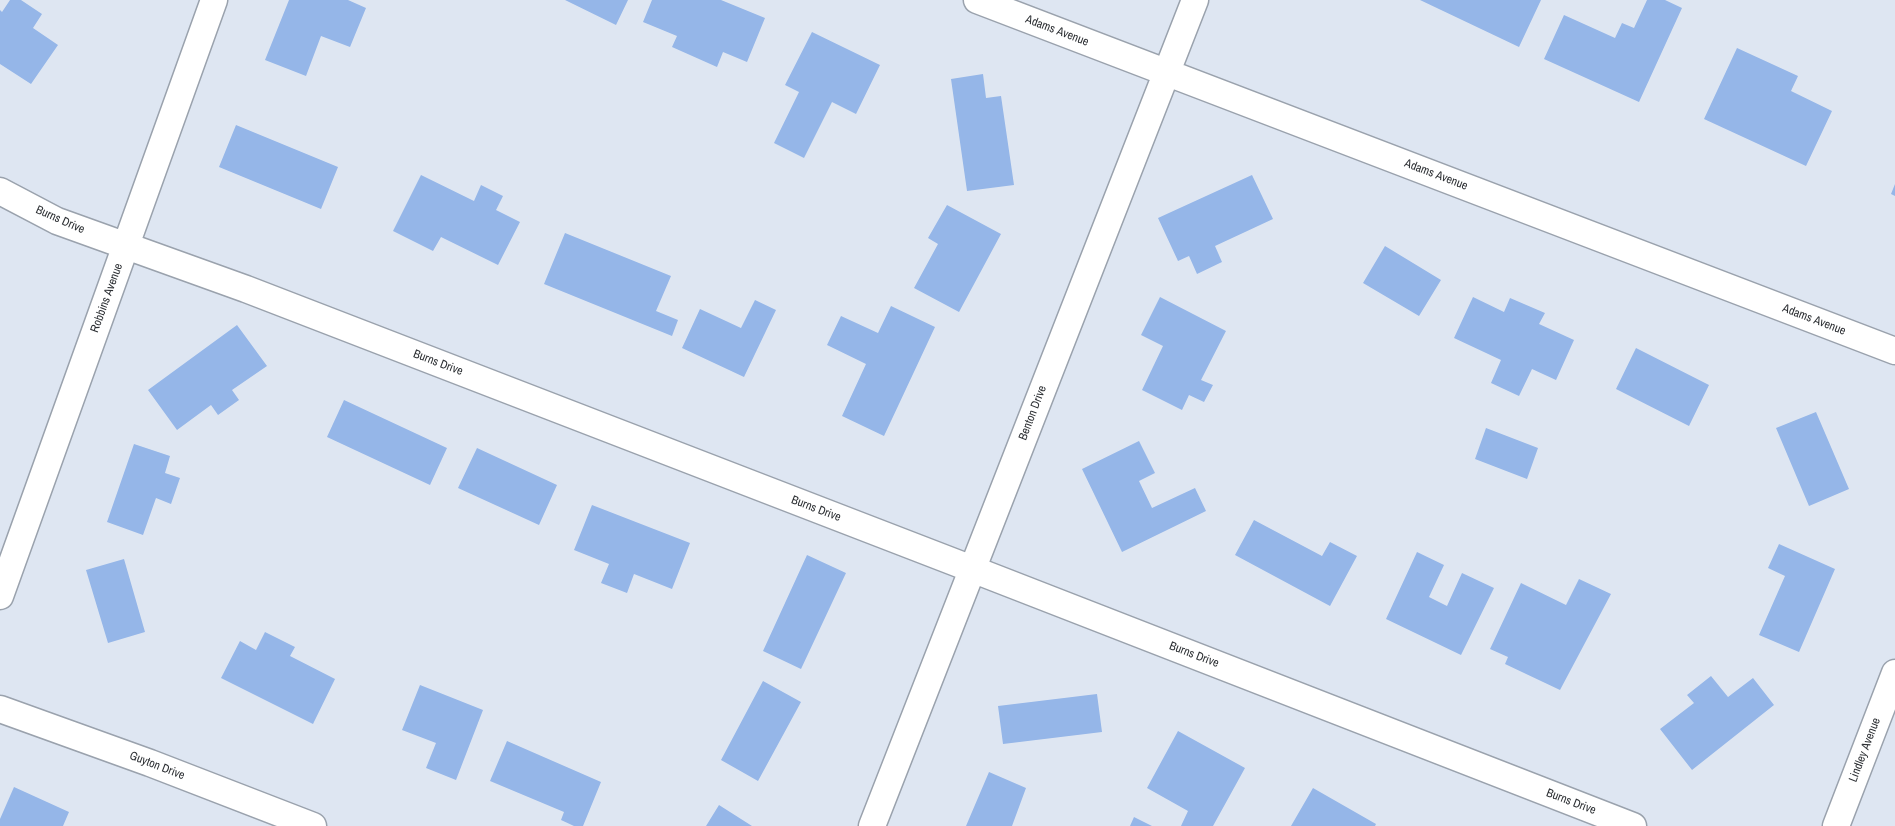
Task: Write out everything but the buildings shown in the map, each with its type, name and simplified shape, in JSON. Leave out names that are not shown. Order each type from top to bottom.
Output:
[{"type":"street","name":"Robbins Avenue","points":[[0,596],[214,0]]},
{"type":"street","name":"Adams Avenue","points":[[976,0],[1895,351]]},
{"type":"street","name":"Benton Drive","points":[[872,826],[1195,0]]},
{"type":"street","name":"Burns Drive","points":[[0,190],[57,221],[246,289],[1633,826]]},
{"type":"street","name":"Lindley Avenue","points":[[1836,826],[1895,674]]},
{"type":"street","name":"Guyton Drive","points":[[0,709],[150,763],[313,826]]}]
